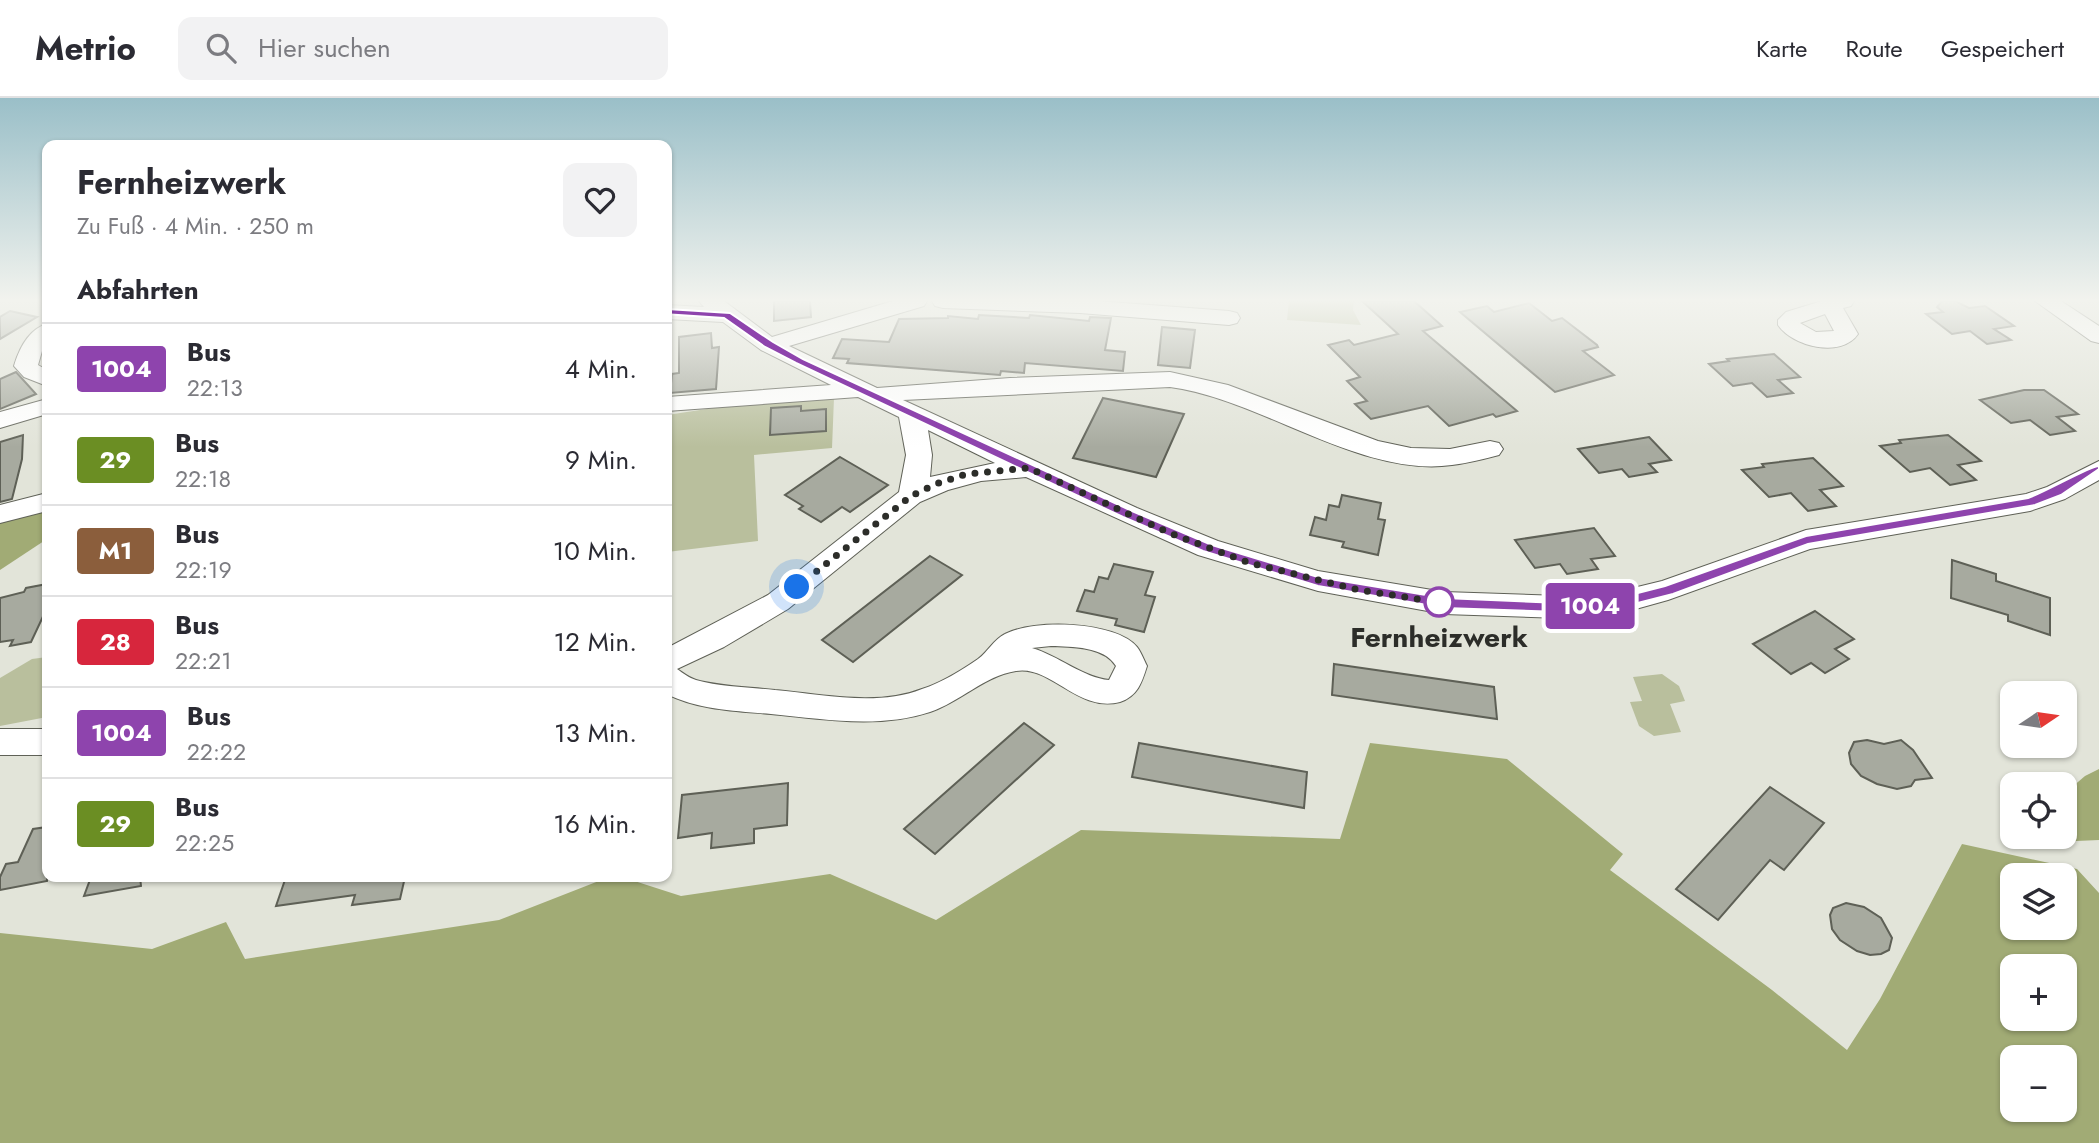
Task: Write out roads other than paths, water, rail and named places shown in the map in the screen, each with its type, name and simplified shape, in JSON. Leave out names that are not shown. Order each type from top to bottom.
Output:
[{"type":"street","points":[[31,350],[26,366],[42,376]]},
{"type":"street","points":[[779,350],[1201,546],[1291,575],[1359,590],[1444,603],[1542,607],[1626,601],[1668,590],[1806,540],[2013,506],[2056,492],[2099,469]]},
{"type":"street","points":[[780,370],[809,365]]},
{"type":"street","points":[[672,404],[1018,384],[1179,380],[1238,396],[1390,453],[1441,458],[1490,449]]},
{"type":"street","points":[[0,420],[42,407]]},
{"type":"street","points":[[910,413],[919,444],[920,460],[911,496]]},
{"type":"street","points":[[672,660],[778,602],[911,496],[966,474],[1029,468]]},
{"type":"street","points":[[0,514],[42,503]]},
{"type":"street","points":[[672,681],[693,692],[731,698],[885,709],[943,695],[990,667]]},
{"type":"street","points":[[0,742],[42,743]]},
{"type":"place","name":"Fernheizwerk","points":[[1439,602]]}]
